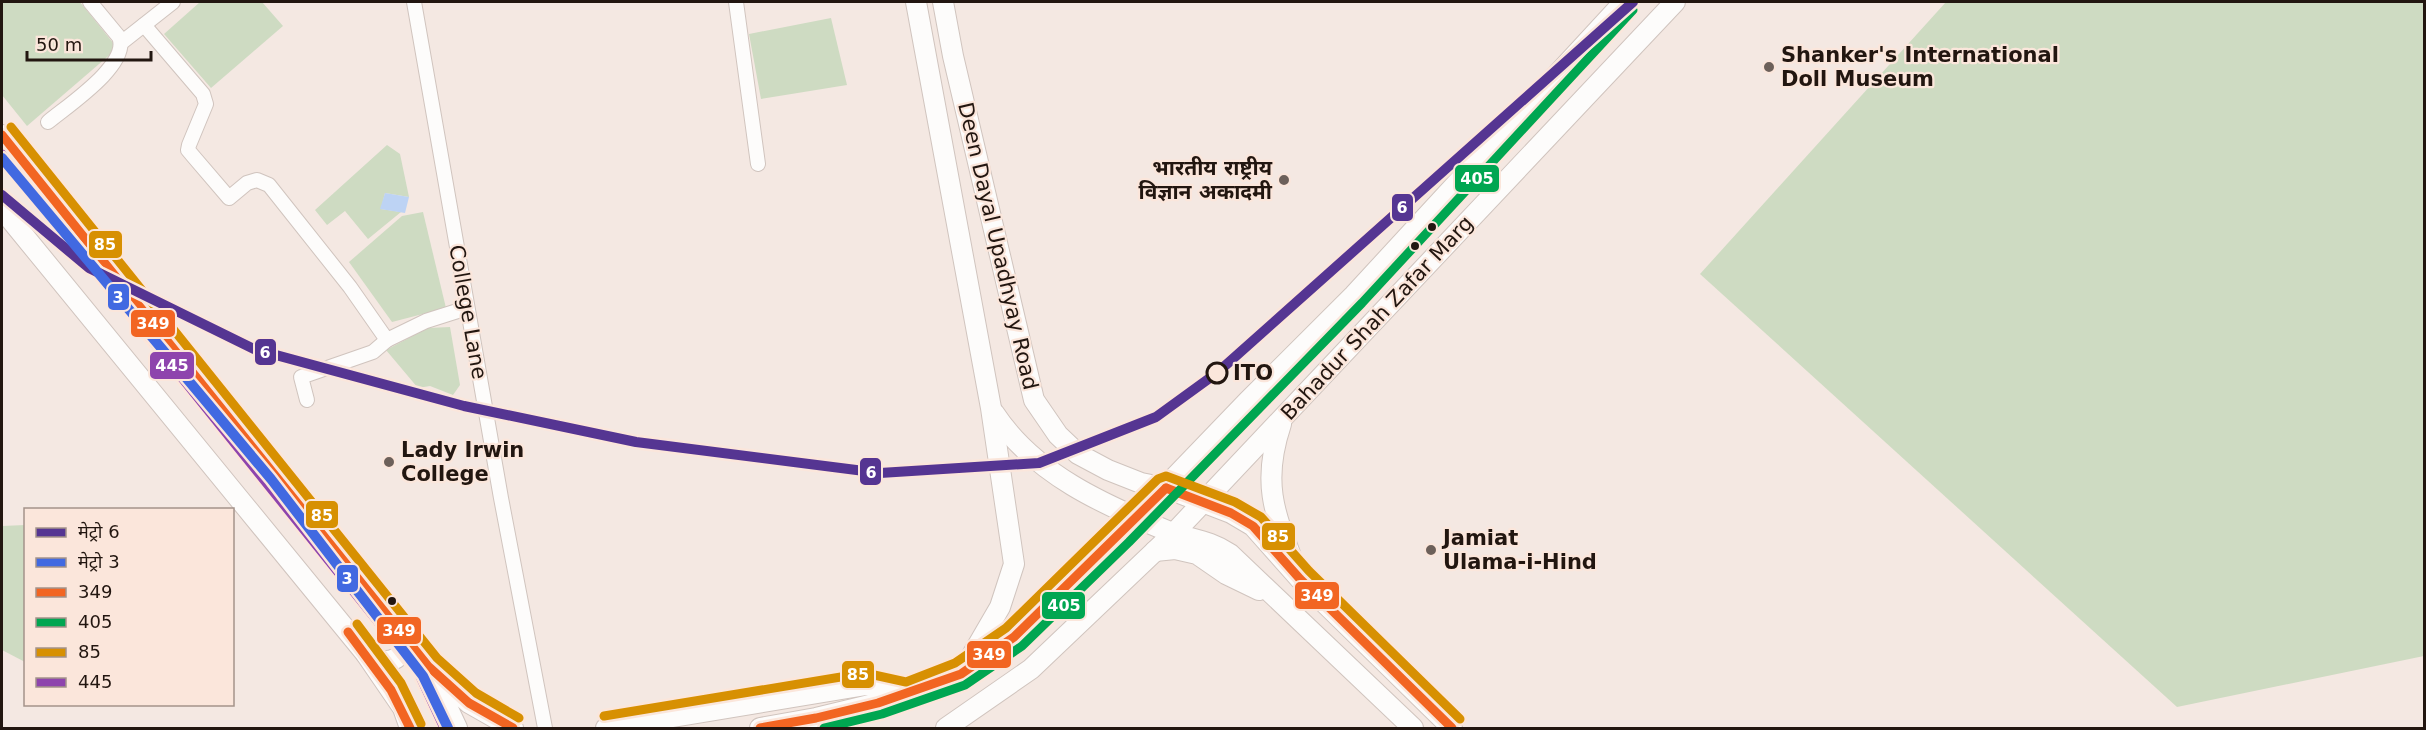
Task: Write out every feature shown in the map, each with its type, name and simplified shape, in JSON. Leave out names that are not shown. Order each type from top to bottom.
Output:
[{"type":"main road","name":"Deen Dayal Upadhyay Road","points":[[916,2],[991,408],[1014,564],[1000,607],[961,674]]},
{"type":"main road","name":"Deen Dayal Upadhyay Road","points":[[943,2],[953,56],[1034,399],[1058,435],[1078,454],[1108,470],[1141,483],[1166,488],[1231,513],[1253,526],[1300,579],[1452,729]]},
{"type":"main road","name":"Bahadur Shah Zafar Marg","points":[[1137,518],[1248,401],[1354,295],[1624,2]]},
{"type":"main road","name":"Bahadur Shah Zafar Marg","points":[[1174,533],[1675,2]]},
{"type":"main road","points":[[2,135],[428,666],[469,703],[513,729]]},
{"type":"main road","points":[[2,209],[366,654],[384,677],[408,725]]},
{"type":"main road","points":[[991,408],[1005,430],[1024,452],[1046,469],[1098,500],[1137,518],[1174,533],[1204,540],[1219,547],[1413,729]]},
{"type":"main road","points":[[1283,418],[1270,465],[1270,485],[1281,530],[1300,579]]},
{"type":"main road","points":[[759,729],[826,716],[907,694],[961,674],[1014,637],[1137,518]]},
{"type":"main road","points":[[946,729],[1031,669],[1174,533]]},
{"type":"main road","points":[[1155,550],[1175,549],[1197,554],[1226,574],[1276,599]]},
{"type":"main road","points":[[366,654],[375,661],[394,660],[403,648],[404,639],[400,630]]},
{"type":"main road","points":[[428,666],[457,729]]},
{"type":"main road","points":[[606,729],[866,685],[907,694]]},
{"type":"street","points":[[91,2],[122,43]]},
{"type":"street","points":[[48,122],[108,71],[117,59],[122,43],[173,2]]},
{"type":"street","name":"College Lane","points":[[414,2],[467,308],[545,729]]},
{"type":"street","points":[[736,2],[758,164]]},
{"type":"street","points":[[144,25],[203,94],[206,104],[188,150],[229,198],[247,183],[256,180],[269,185],[350,287],[387,340]]},
{"type":"street","points":[[307,400],[301,377],[373,352],[387,340],[426,321],[467,308]]},
{"type":"green space","points":[[2,2],[80,2],[114,44],[113,52],[27,126],[2,95]]},
{"type":"green space","points":[[200,2],[262,2],[283,26],[211,88],[164,34]]},
{"type":"green space","points":[[1946,2],[2424,2],[2424,656],[2177,707],[1700,274]]},
{"type":"green space","points":[[831,18],[847,85],[761,99],[749,34]]},
{"type":"green space","points":[[387,145],[400,154],[409,197],[385,193],[381,209],[401,212],[368,239],[345,211],[327,225],[315,210]]},
{"type":"green space","points":[[423,212],[446,308],[392,322],[349,262],[402,216]]},
{"type":"green space","points":[[450,327],[460,385],[453,395],[430,386],[418,388],[386,350],[428,328]]},
{"type":"green space","points":[[24,525],[24,661],[2,650],[2,526]]},
{"type":"water","points":[[385,193],[409,197],[405,213],[380,209]]},
{"type":"metro line","name":"6","points":[[2,195],[89,268],[254,349],[464,406],[636,442],[880,473],[1039,463],[1156,417],[1218,372],[1633,2]]},
{"type":"metro line","name":"3","points":[[2,158],[271,479],[423,676],[448,728]]},
{"type":"transit line","name":"405","points":[[824,728],[882,714],[965,685],[1022,646],[1129,542],[1362,303],[1633,10]]},
{"type":"transit line","name":"85","points":[[11,127],[437,658],[476,693],[519,718]]},
{"type":"transit line","name":"349","points":[[2,135],[428,666],[469,703],[513,728]]},
{"type":"transit line","name":"445","points":[[2,154],[418,672],[444,728]]},
{"type":"transit line","name":"85","points":[[604,716],[865,673],[906,682],[955,663],[1006,628],[1158,479],[1166,476],[1235,502],[1261,517],[1309,571],[1460,719]]},
{"type":"transit line","name":"349","points":[[1166,488],[1231,513],[1253,526],[1300,579],[1452,728]]},
{"type":"transit line","name":"349","points":[[760,728],[816,718],[878,703],[961,674],[1014,637],[1166,488]]},
{"type":"transit line","name":"85","points":[[357,624],[401,683],[421,724]]},
{"type":"transit line","name":"349","points":[[348,632],[391,690],[410,728]]},
{"type":"place","name":"Shanker's International Doll Museum","points":[[1769,67]]},
{"type":"place","name":"भारतीय राष्ट्रीय विज्ञान अकादमी","points":[[1284,180]]},
{"type":"place","name":"ITO","points":[[1217,373]]},
{"type":"place","name":"Lady Irwin College","points":[[389,462]]},
{"type":"place","name":"Jamiat Ulama-i-Hind","points":[[1431,550]]}]
